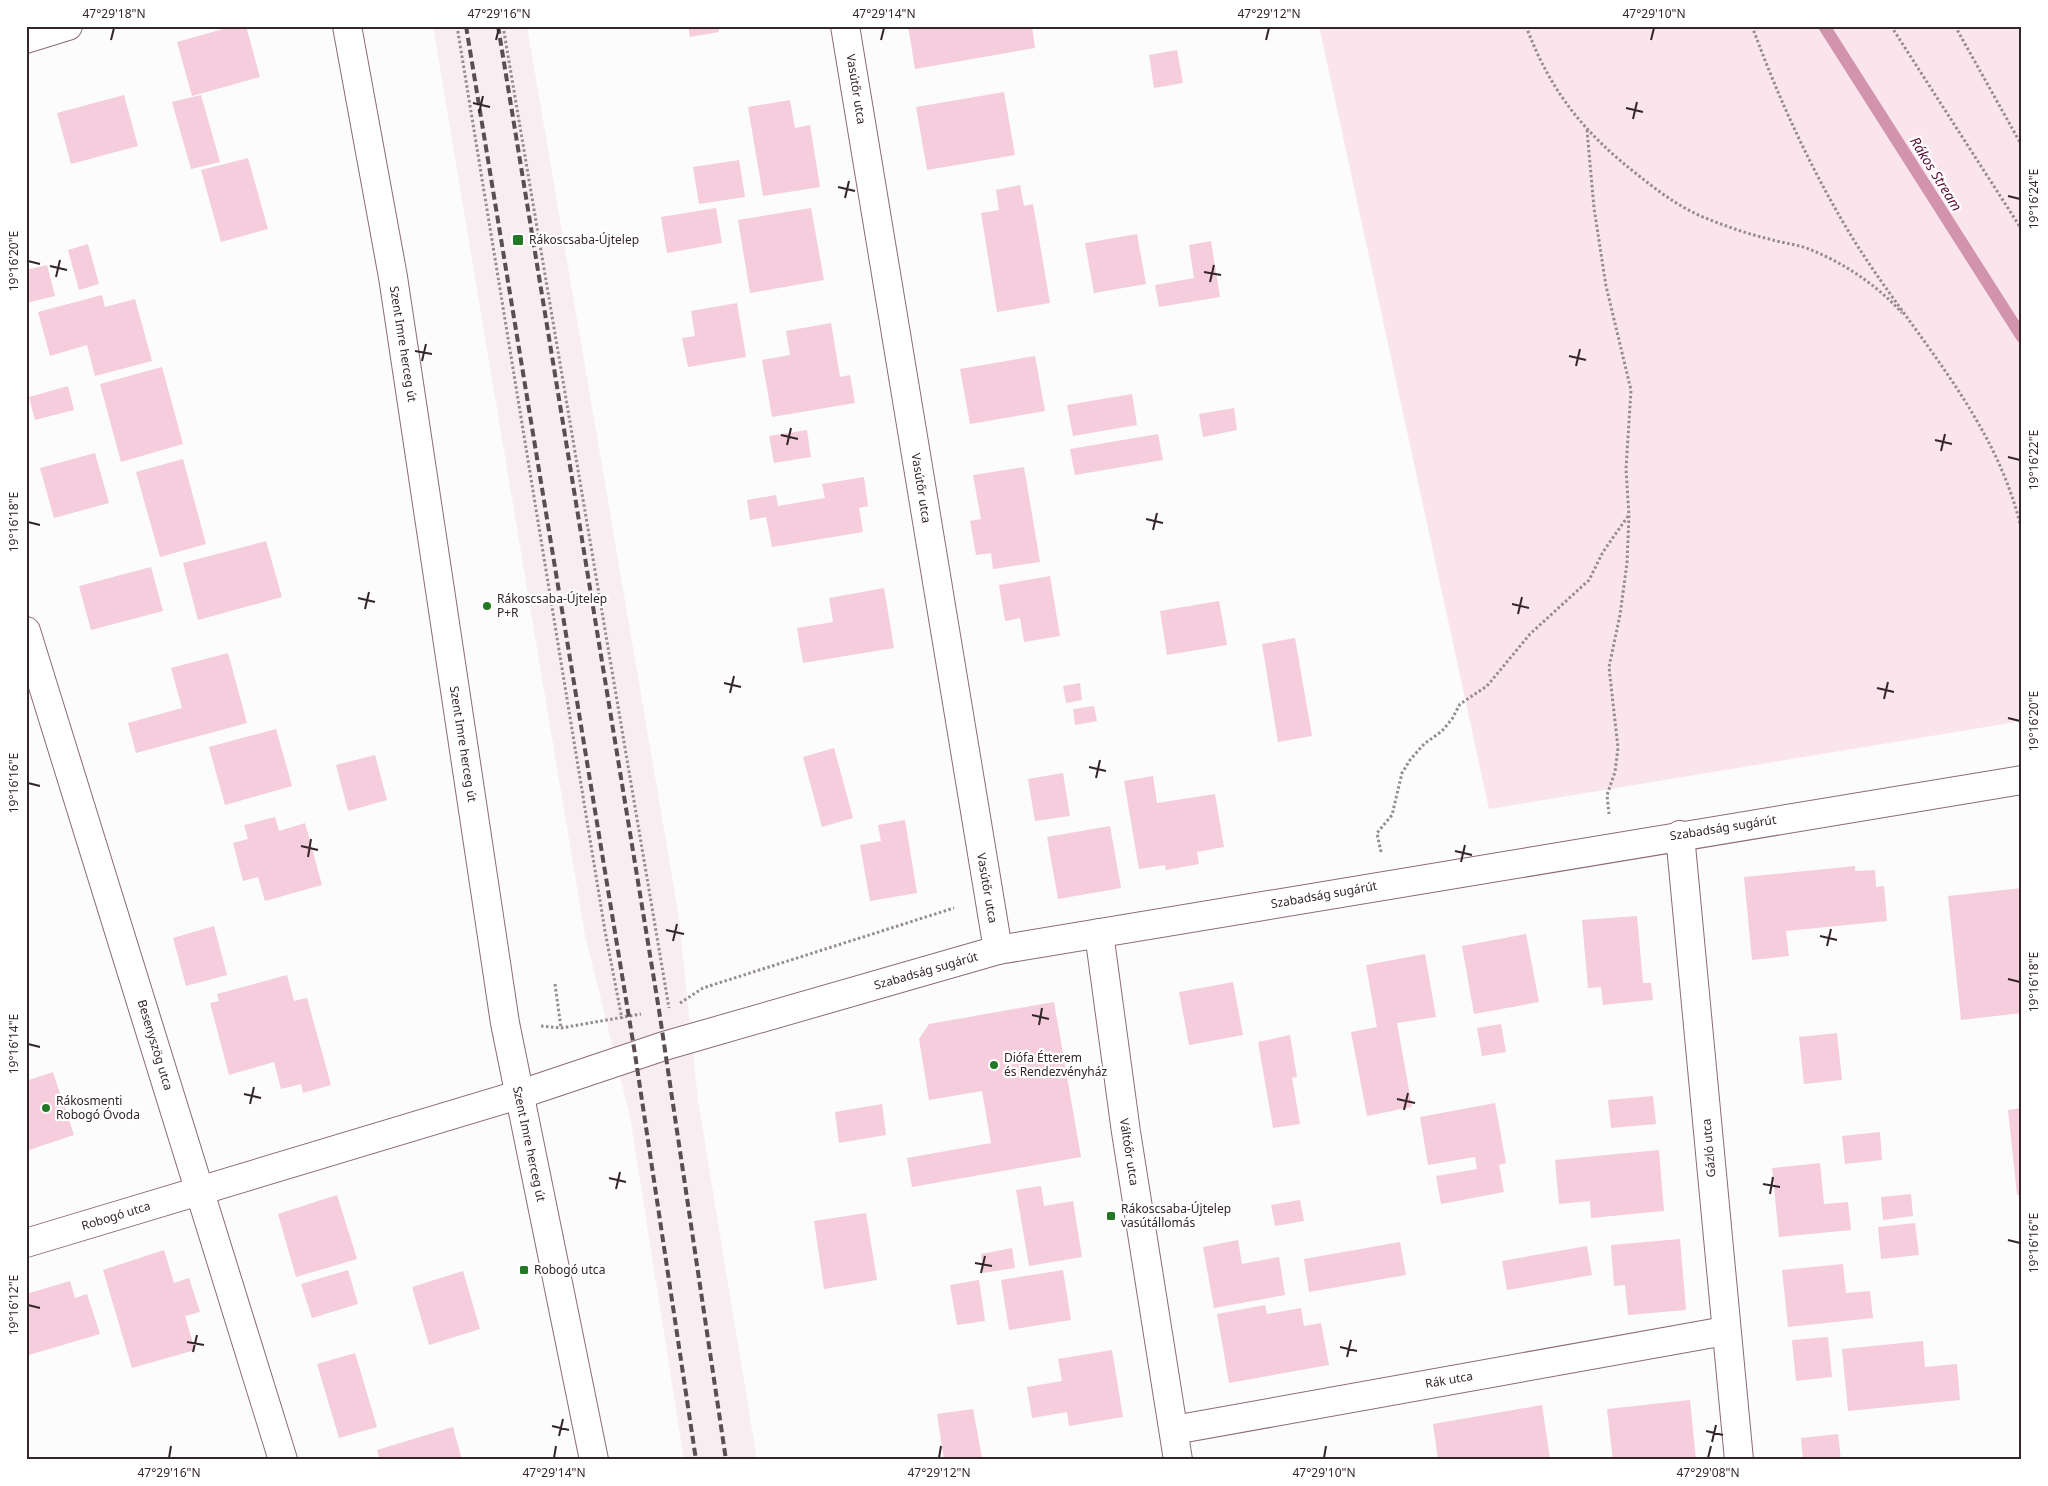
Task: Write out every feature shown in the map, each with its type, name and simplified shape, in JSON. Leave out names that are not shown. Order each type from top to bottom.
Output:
[{"type":"street","points":[[26,39],[68,26]]},
{"type":"street","name":"Szent Imre herceg út","points":[[347,26],[393,277],[505,1023],[518,1095],[594,1460]]},
{"type":"street","name":"Vasútőr utca","points":[[845,26],[998,950]]},
{"type":"street","name":"Besenyszög utca","points":[[27,637],[201,1190],[283,1460]]},
{"type":"street","name":"Szabadság sugárút","points":[[635,1054],[998,950],[1680,835],[2022,780]]},
{"type":"street","name":"Gázló utca","points":[[1680,835],[1725,1331],[1739,1460]]},
{"type":"street","name":"Váltóőr utca","points":[[1098,932],[1126,1132],[1178,1460]]},
{"type":"street","name":"Robogó utca","points":[[26,1243],[518,1095],[635,1054]]},
{"type":"street","name":"Rák utca","points":[[1174,1430],[1725,1331]]},
{"type":"path","points":[[457,26],[605,931],[622,1019]]},
{"type":"path","points":[[503,26],[669,1008]]},
{"type":"path","points":[[1526,26],[1550,80],[1568,108],[1587,130],[1616,158],[1681,206],[1706,219],[1771,240],[1809,249],[1841,264],[1876,288],[1917,330]]},
{"type":"path","points":[[1752,26],[1798,135],[1827,194],[1884,287],[1955,384],[1979,424],[2022,520]]},
{"type":"path","points":[[1891,26],[2022,230]]},
{"type":"path","points":[[1956,26],[2022,146]]},
{"type":"path","points":[[1587,130],[1594,208],[1606,286],[1631,390],[1626,469],[1629,516],[1627,563],[1609,667],[1618,748],[1615,772],[1607,795],[1612,847]]},
{"type":"path","points":[[2003,475],[2022,532]]},
{"type":"path","points":[[1388,884],[1377,833],[1392,815],[1402,773],[1424,744],[1442,731],[1452,719],[1460,704],[1487,686],[1530,634],[1589,580],[1603,552],[1629,516]]},
{"type":"path","points":[[664,1009],[703,988],[988,897]]},
{"type":"path","points":[[555,984],[561,1028]]},
{"type":"path","points":[[505,1023],[561,1028],[622,1019],[644,1013]]},
{"type":"shaded area","points":[[433,26],[527,26],[679,917],[698,1100],[757,1460],[684,1460],[630,1117],[585,935]]},
{"type":"shaded area","points":[[1319,26],[2022,26],[2022,721],[1489,809]]},
{"type":"building","points":[[234,26],[246,26],[260,77],[192,96],[177,42]]},
{"type":"building","points":[[688,26],[718,26],[719,32],[690,37]]},
{"type":"building","points":[[908,26],[1032,26],[1035,48],[915,69]]},
{"type":"building","points":[[1177,50],[1183,83],[1154,88],[1149,55]]},
{"type":"building","points":[[1004,92],[1015,155],[927,170],[916,107]]},
{"type":"building","points":[[124,95],[138,146],[71,164],[57,113]]},
{"type":"building","points":[[201,95],[220,162],[191,169],[172,102]]},
{"type":"building","points":[[790,100],[795,128],[810,125],[820,187],[763,196],[748,107]]},
{"type":"building","points":[[248,158],[268,229],[221,242],[201,170]]},
{"type":"building","points":[[739,160],[745,197],[699,204],[693,167]]},
{"type":"building","points":[[1020,185],[1024,206],[1033,204],[1050,303],[997,312],[981,213],[999,210],[996,190]]},
{"type":"building","points":[[716,208],[722,243],[667,253],[661,217]]},
{"type":"building","points":[[811,208],[824,280],[750,293],[738,220]]},
{"type":"building","points":[[1137,234],[1146,284],[1094,293],[1085,243]]},
{"type":"building","points":[[1211,241],[1220,297],[1159,307],[1155,285],[1194,278],[1189,245]]},
{"type":"building","points":[[88,244],[99,284],[79,290],[68,250]]},
{"type":"building","points":[[47,265],[55,296],[26,303],[26,270]]},
{"type":"building","points":[[102,295],[105,307],[135,299],[152,361],[95,376],[87,345],[50,356],[38,312]]},
{"type":"building","points":[[737,303],[746,357],[688,367],[682,338],[695,336],[691,311]]},
{"type":"building","points":[[831,323],[840,377],[850,375],[855,403],[772,417],[762,360],[790,355],[786,331]]},
{"type":"building","points":[[1035,356],[1045,411],[970,424],[960,369]]},
{"type":"building","points":[[162,367],[183,444],[121,462],[100,384]]},
{"type":"building","points":[[68,386],[74,410],[35,420],[29,397]]},
{"type":"building","points":[[1132,394],[1137,425],[1073,436],[1067,405]]},
{"type":"building","points":[[1234,408],[1237,430],[1203,437],[1199,414]]},
{"type":"building","points":[[807,430],[811,457],[774,463],[769,436]]},
{"type":"building","points":[[1158,434],[1163,460],[1075,475],[1070,449]]},
{"type":"building","points":[[95,453],[109,503],[54,518],[40,468]]},
{"type":"building","points":[[183,459],[206,544],[160,557],[136,472]]},
{"type":"building","points":[[1024,467],[1040,562],[993,569],[991,553],[976,555],[970,521],[981,519],[973,475]]},
{"type":"building","points":[[864,477],[868,506],[859,508],[863,532],[772,547],[766,517],[750,520],[747,500],[776,495],[778,506],[825,498],[822,484]]},
{"type":"building","points":[[266,541],[282,597],[198,620],[183,563]]},
{"type":"building","points":[[151,567],[163,611],[91,630],[79,586]]},
{"type":"building","points":[[1050,576],[1060,636],[1024,642],[1020,618],[1005,621],[999,585]]},
{"type":"building","points":[[884,588],[894,648],[803,663],[797,628],[833,622],[829,598]]},
{"type":"building","points":[[1219,601],[1227,645],[1167,655],[1160,611]]},
{"type":"building","points":[[1295,638],[1312,736],[1278,742],[1262,644]]},
{"type":"building","points":[[228,653],[247,723],[136,753],[128,723],[182,708],[171,668]]},
{"type":"building","points":[[1080,683],[1082,700],[1066,703],[1063,686]]},
{"type":"building","points":[[1094,706],[1097,721],[1075,725],[1073,709]]},
{"type":"building","points":[[276,729],[292,786],[225,805],[209,747]]},
{"type":"building","points":[[834,748],[853,818],[822,827],[803,757]]},
{"type":"building","points":[[375,755],[387,800],[348,811],[336,765]]},
{"type":"building","points":[[1063,773],[1070,816],[1035,821],[1028,779]]},
{"type":"building","points":[[1153,776],[1157,803],[1215,794],[1224,847],[1197,852],[1199,864],[1166,870],[1165,865],[1139,869],[1124,781]]},
{"type":"building","points":[[275,817],[279,831],[305,823],[322,885],[265,901],[258,877],[243,881],[233,843],[248,839],[244,825]]},
{"type":"building","points":[[905,820],[917,893],[870,901],[860,845],[881,841],[878,825]]},
{"type":"building","points":[[1110,826],[1121,888],[1058,899],[1047,837]]},
{"type":"building","points":[[1855,866],[1855,871],[1875,870],[1876,887],[1884,886],[1887,921],[1786,931],[1789,956],[1752,960],[1744,877]]},
{"type":"building","points":[[2022,888],[2022,1013],[1961,1020],[1948,896]]},
{"type":"building","points":[[1637,916],[1643,983],[1651,983],[1653,1000],[1603,1005],[1601,987],[1588,988],[1582,920]]},
{"type":"building","points":[[214,926],[227,975],[186,986],[173,938]]},
{"type":"building","points":[[1526,934],[1539,1002],[1474,1014],[1462,946]]},
{"type":"building","points":[[1425,954],[1436,1017],[1397,1023],[1412,1107],[1367,1116],[1351,1032],[1377,1027],[1366,965]]},
{"type":"building","points":[[287,975],[294,1001],[307,998],[331,1085],[303,1093],[301,1084],[281,1089],[274,1062],[229,1075],[210,1003],[219,1001],[217,994]]},
{"type":"building","points":[[1233,982],[1243,1035],[1189,1045],[1179,992]]},
{"type":"building","name":"Diófa Étterem és Rendezvényház","points":[[1054,1002],[1081,1157],[912,1187],[907,1158],[991,1143],[982,1091],[929,1100],[919,1039],[929,1024]]},
{"type":"building","points":[[1501,1024],[1506,1052],[1482,1056],[1477,1028]]},
{"type":"building","points":[[1837,1033],[1842,1080],[1804,1084],[1799,1037]]},
{"type":"building","points":[[1290,1035],[1297,1077],[1292,1078],[1300,1124],[1273,1128],[1258,1042]]},
{"type":"building","name":"Rákosmenti Robogó Óvoda","points":[[53,1072],[74,1135],[26,1151],[26,1081]]},
{"type":"building","points":[[1653,1096],[1656,1124],[1611,1128],[1608,1100]]},
{"type":"building","points":[[1495,1103],[1506,1163],[1499,1165],[1504,1192],[1441,1204],[1436,1176],[1477,1169],[1475,1157],[1428,1165],[1420,1117]]},
{"type":"building","points":[[882,1104],[886,1135],[839,1143],[835,1112]]},
{"type":"building","points":[[2022,1108],[2022,1195],[2017,1195],[2008,1110]]},
{"type":"building","points":[[1880,1132],[1882,1160],[1845,1164],[1842,1136]]},
{"type":"building","points":[[1659,1150],[1664,1211],[1591,1218],[1590,1201],[1559,1204],[1555,1160]]},
{"type":"building","points":[[1820,1163],[1824,1204],[1848,1202],[1851,1230],[1779,1237],[1772,1168]]},
{"type":"building","points":[[1041,1186],[1044,1206],[1073,1201],[1082,1257],[1029,1266],[1016,1190]]},
{"type":"building","points":[[1911,1194],[1913,1216],[1883,1220],[1881,1197]]},
{"type":"building","points":[[337,1195],[357,1259],[296,1277],[278,1214]]},
{"type":"building","points":[[1300,1200],[1304,1221],[1275,1226],[1271,1205]]},
{"type":"building","points":[[866,1213],[877,1280],[824,1289],[814,1221]]},
{"type":"building","points":[[1915,1223],[1919,1255],[1881,1259],[1878,1227]]},
{"type":"building","points":[[1680,1239],[1686,1310],[1628,1315],[1625,1285],[1614,1286],[1611,1245]]},
{"type":"building","points":[[1238,1240],[1242,1264],[1279,1257],[1285,1295],[1214,1308],[1203,1247]]},
{"type":"building","points":[[1400,1242],[1406,1275],[1309,1292],[1304,1259]]},
{"type":"building","points":[[1587,1246],[1592,1275],[1507,1290],[1502,1261]]},
{"type":"building","points":[[1012,1248],[1015,1268],[983,1273],[981,1254]]},
{"type":"building","points":[[164,1250],[174,1283],[189,1278],[200,1312],[185,1316],[195,1350],[132,1368],[103,1270]]},
{"type":"building","points":[[1843,1264],[1846,1293],[1870,1291],[1873,1318],[1788,1327],[1782,1270]]},
{"type":"building","points":[[348,1270],[358,1304],[312,1318],[301,1284]]},
{"type":"building","points":[[1063,1270],[1071,1320],[1009,1330],[1001,1280]]},
{"type":"building","points":[[463,1271],[480,1329],[429,1345],[412,1287]]},
{"type":"building","points":[[979,1280],[985,1321],[957,1325],[950,1285]]},
{"type":"building","points":[[70,1281],[75,1298],[87,1294],[100,1334],[29,1355],[26,1348],[26,1294]]},
{"type":"building","points":[[1265,1305],[1267,1314],[1301,1308],[1304,1326],[1321,1323],[1329,1365],[1229,1383],[1217,1314]]},
{"type":"building","points":[[1828,1337],[1832,1377],[1796,1381],[1792,1340]]},
{"type":"building","points":[[1923,1341],[1925,1367],[1957,1364],[1960,1400],[1848,1411],[1842,1349]]},
{"type":"building","points":[[1112,1350],[1123,1417],[1069,1426],[1067,1412],[1032,1418],[1027,1387],[1062,1381],[1058,1359]]},
{"type":"building","points":[[355,1353],[377,1427],[339,1438],[317,1364]]},
{"type":"building","points":[[1690,1400],[1696,1460],[1613,1460],[1607,1409]]},
{"type":"building","points":[[1542,1405],[1550,1459],[1438,1460],[1433,1424]]},
{"type":"building","points":[[973,1409],[982,1458],[944,1460],[937,1414]]},
{"type":"building","points":[[453,1427],[462,1460],[380,1460],[377,1450]]},
{"type":"building","points":[[1838,1434],[1841,1460],[1803,1460],[1801,1438]]},
{"type":"waterway","name":"Rákos Stream","points":[[1824,26],[2022,337]]},
{"type":"railway","points":[[466,26],[635,1054],[696,1460]]},
{"type":"railway","points":[[498,26],[659,1010],[726,1460]]},
{"type":"place","name":"Rákoscsaba-Újtelep","points":[[518,240]]},
{"type":"place","name":"Rákoscsaba-Újtelep P+R","points":[[487,606]]},
{"type":"place","name":"Diófa Étterem és Rendezvényház","points":[[994,1065]]},
{"type":"place","name":"Rákosmenti Robogó Óvoda","points":[[46,1108]]},
{"type":"place","name":"Rákoscsaba-Újtelep vasútállomás","points":[[1111,1216]]},
{"type":"place","name":"Robogó utca","points":[[524,1270]]}]
